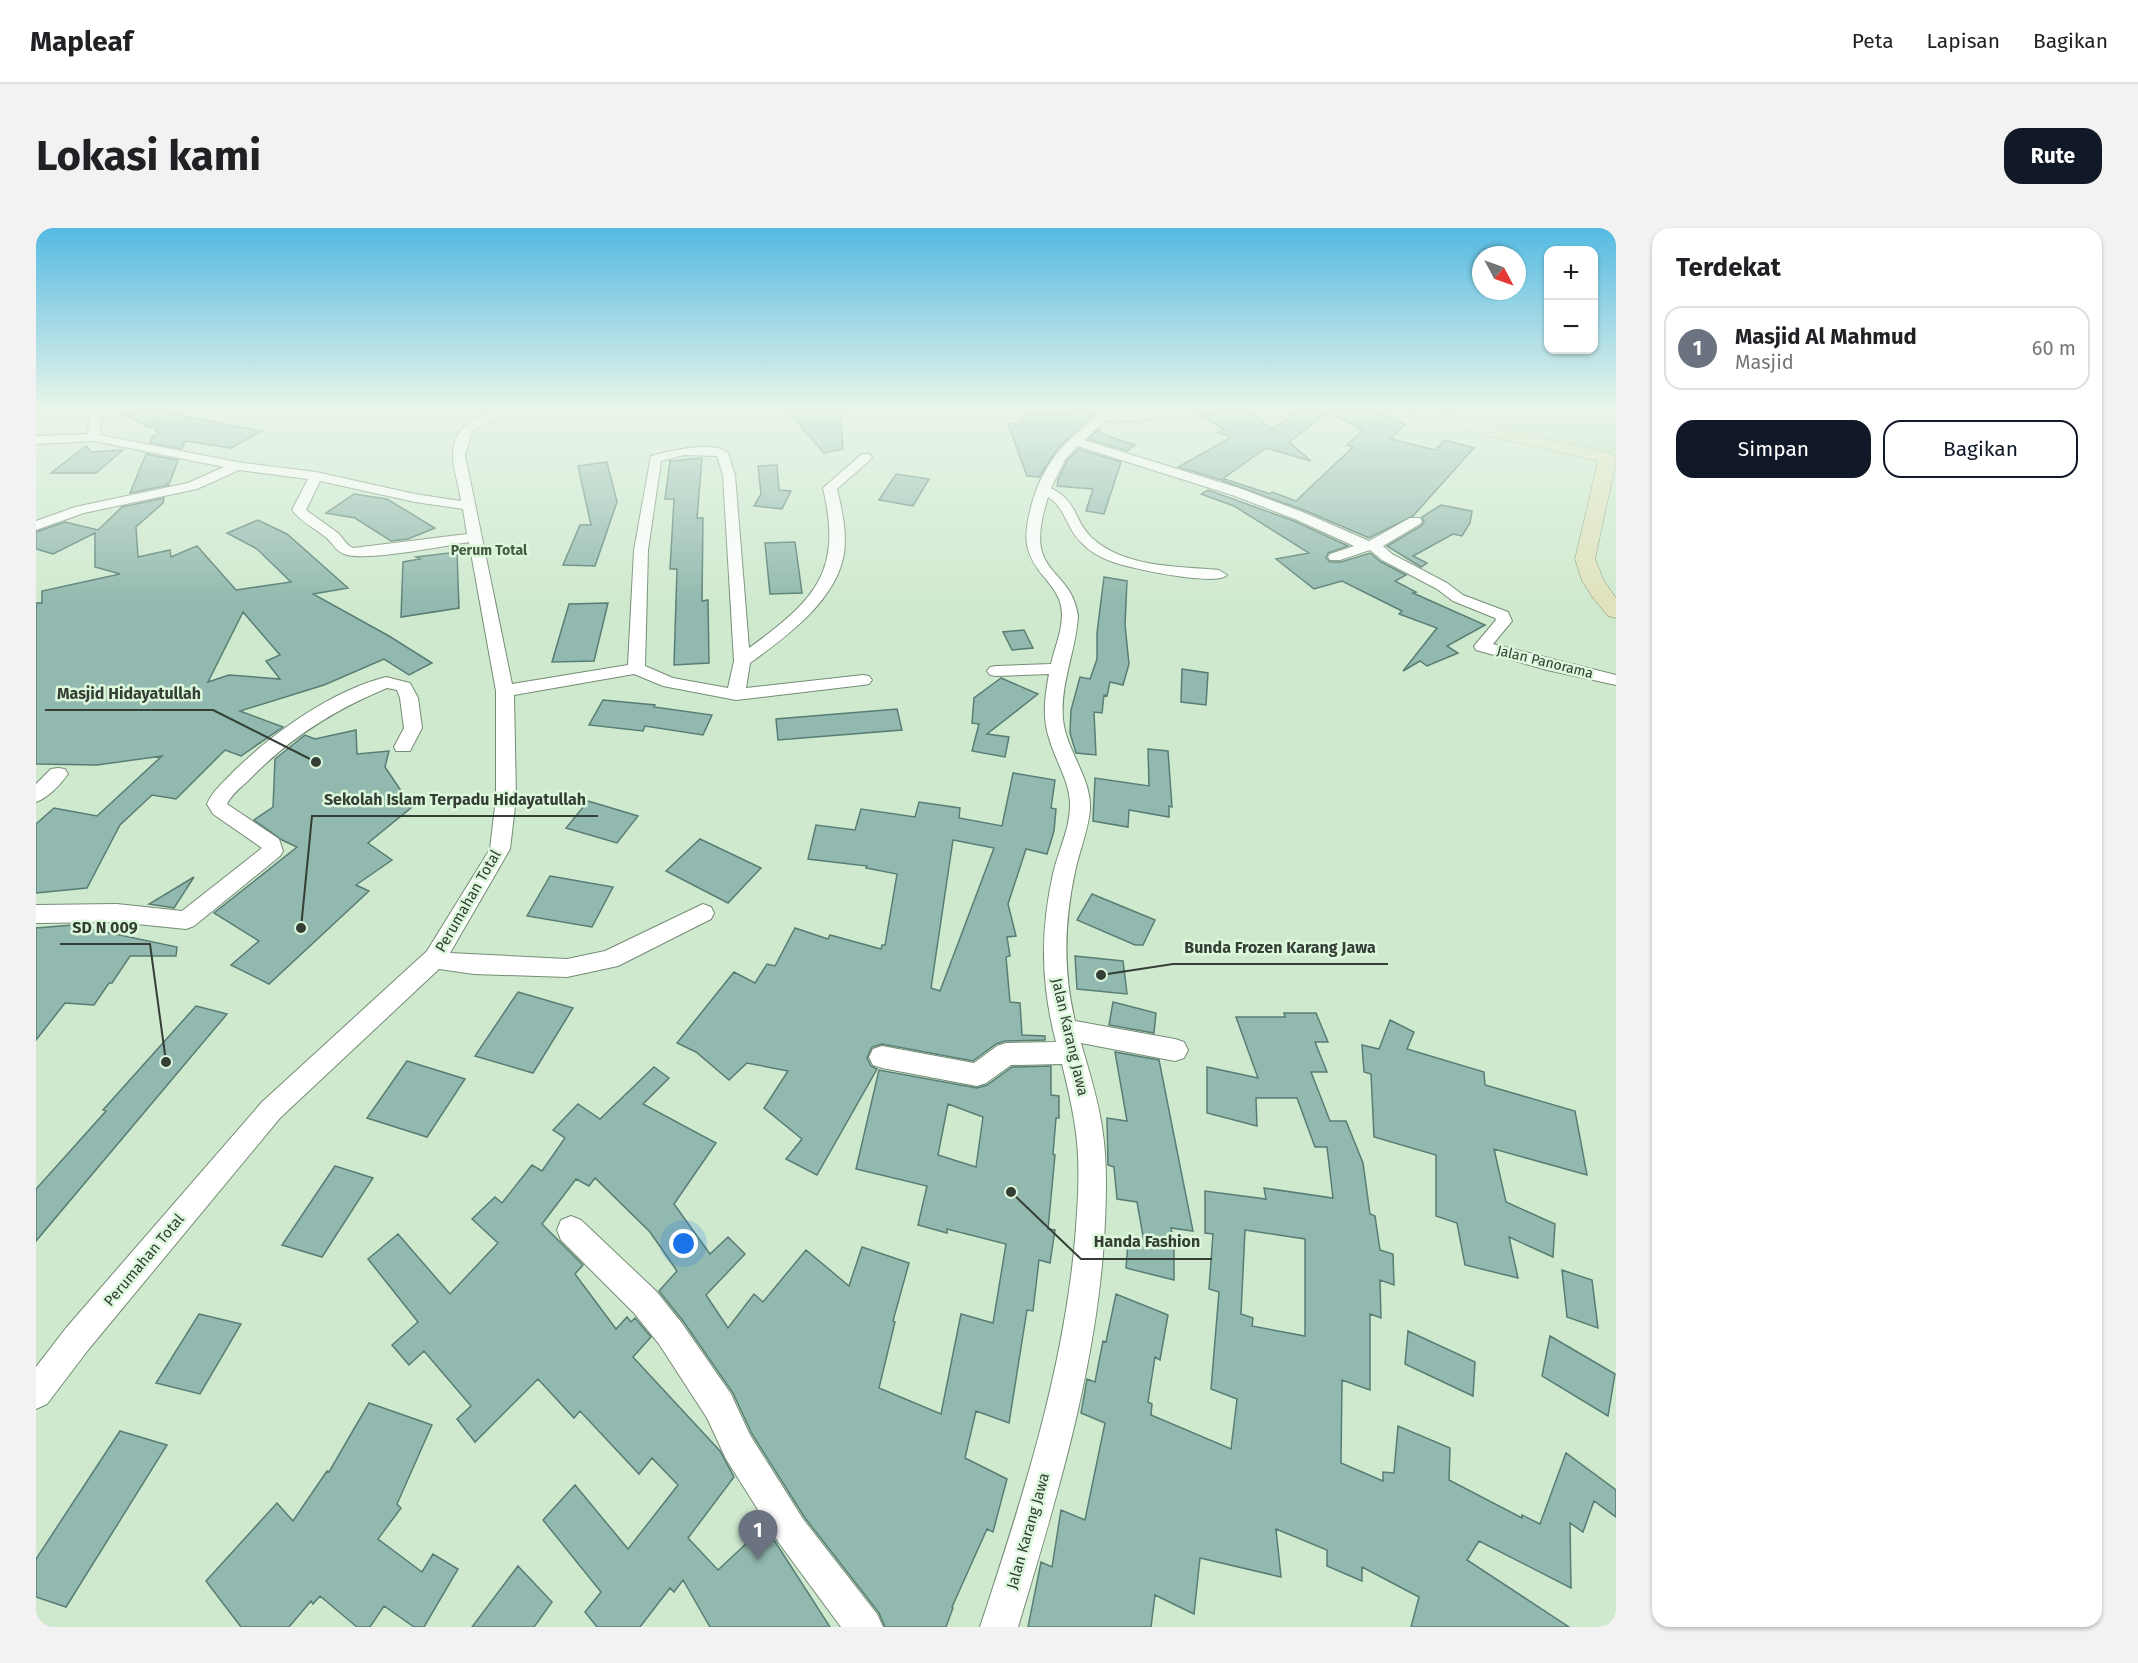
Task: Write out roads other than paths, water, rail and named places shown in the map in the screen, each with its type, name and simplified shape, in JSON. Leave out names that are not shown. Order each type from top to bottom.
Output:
[{"type":"main road","points":[[1608,472],[1585,559],[1588,574],[1600,594],[1616,611]]},
{"type":"street","points":[[36,526],[87,508],[192,486],[223,472]]},
{"type":"street","points":[[287,472],[316,476],[415,498],[469,507]]},
{"type":"street","name":"Perumahan Total","points":[[36,1393],[77,1339],[271,1110],[435,958],[500,849],[506,798],[505,691],[462,472]]},
{"type":"street","points":[[636,669],[641,550],[653,472]]},
{"type":"street","points":[[728,472],[742,661],[736,695]]},
{"type":"street","points":[[742,661],[778,634],[800,612],[814,597],[833,569],[837,539],[837,512],[830,488],[848,472]]},
{"type":"street","name":"Jalan Karang Jawa","points":[[999,1627],[1045,1472],[1069,1380],[1086,1278],[1092,1198],[1091,1146],[1084,1097],[1055,979],[1056,917],[1066,861],[1077,825],[1080,798],[1055,733],[1054,713],[1058,669],[1070,617],[1065,594],[1036,555],[1034,546],[1036,515],[1052,472]]},
{"type":"street","name":"Jalan Panorama","points":[[1174,472],[1237,492],[1370,545],[1387,557],[1442,586],[1458,598],[1502,615],[1504,621],[1482,646],[1616,681]]},
{"type":"street","points":[[316,476],[299,510],[303,516],[337,537],[342,548],[351,552],[367,552],[476,537]]},
{"type":"street","points":[[1044,490],[1064,501],[1086,541],[1109,556],[1128,563],[1219,575]]},
{"type":"street","points":[[1335,557],[1370,545],[1415,521]]},
{"type":"street","points":[[505,691],[636,669],[669,682],[736,695],[863,680]]},
{"type":"street","points":[[996,671],[1058,669]]},
{"type":"street","points":[[36,914],[117,913],[186,920],[273,851],[272,844],[220,809],[217,804],[219,798],[280,740],[347,699],[386,682],[404,687],[409,698],[412,728],[403,747]]},
{"type":"street","points":[[36,795],[58,774]]},
{"type":"street","points":[[435,958],[463,964],[567,968],[610,959],[703,914]]},
{"type":"street","points":[[882,1057],[977,1075],[1006,1054],[1069,1042],[1175,1050]]},
{"type":"street","points":[[571,1230],[645,1302],[676,1341],[718,1406],[738,1448],[791,1531],[864,1627]]},
{"type":"place","name":"Masjid Hidayatullah","points":[[316,762]]},
{"type":"place","name":"Sekolah Islam Terpadu Hidayatullah","points":[[301,928]]},
{"type":"place","name":"Bunda Frozen Karang Jawa","points":[[1101,975]]},
{"type":"place","name":"SD N 009","points":[[166,1062]]},
{"type":"place","name":"Handa Fashion","points":[[1011,1192]]},
{"type":"place","name":"Masjid Al Mahmud","points":[[758,1560]]},
{"type":"district","name":"Perum Total","points":[[489,550]]}]
